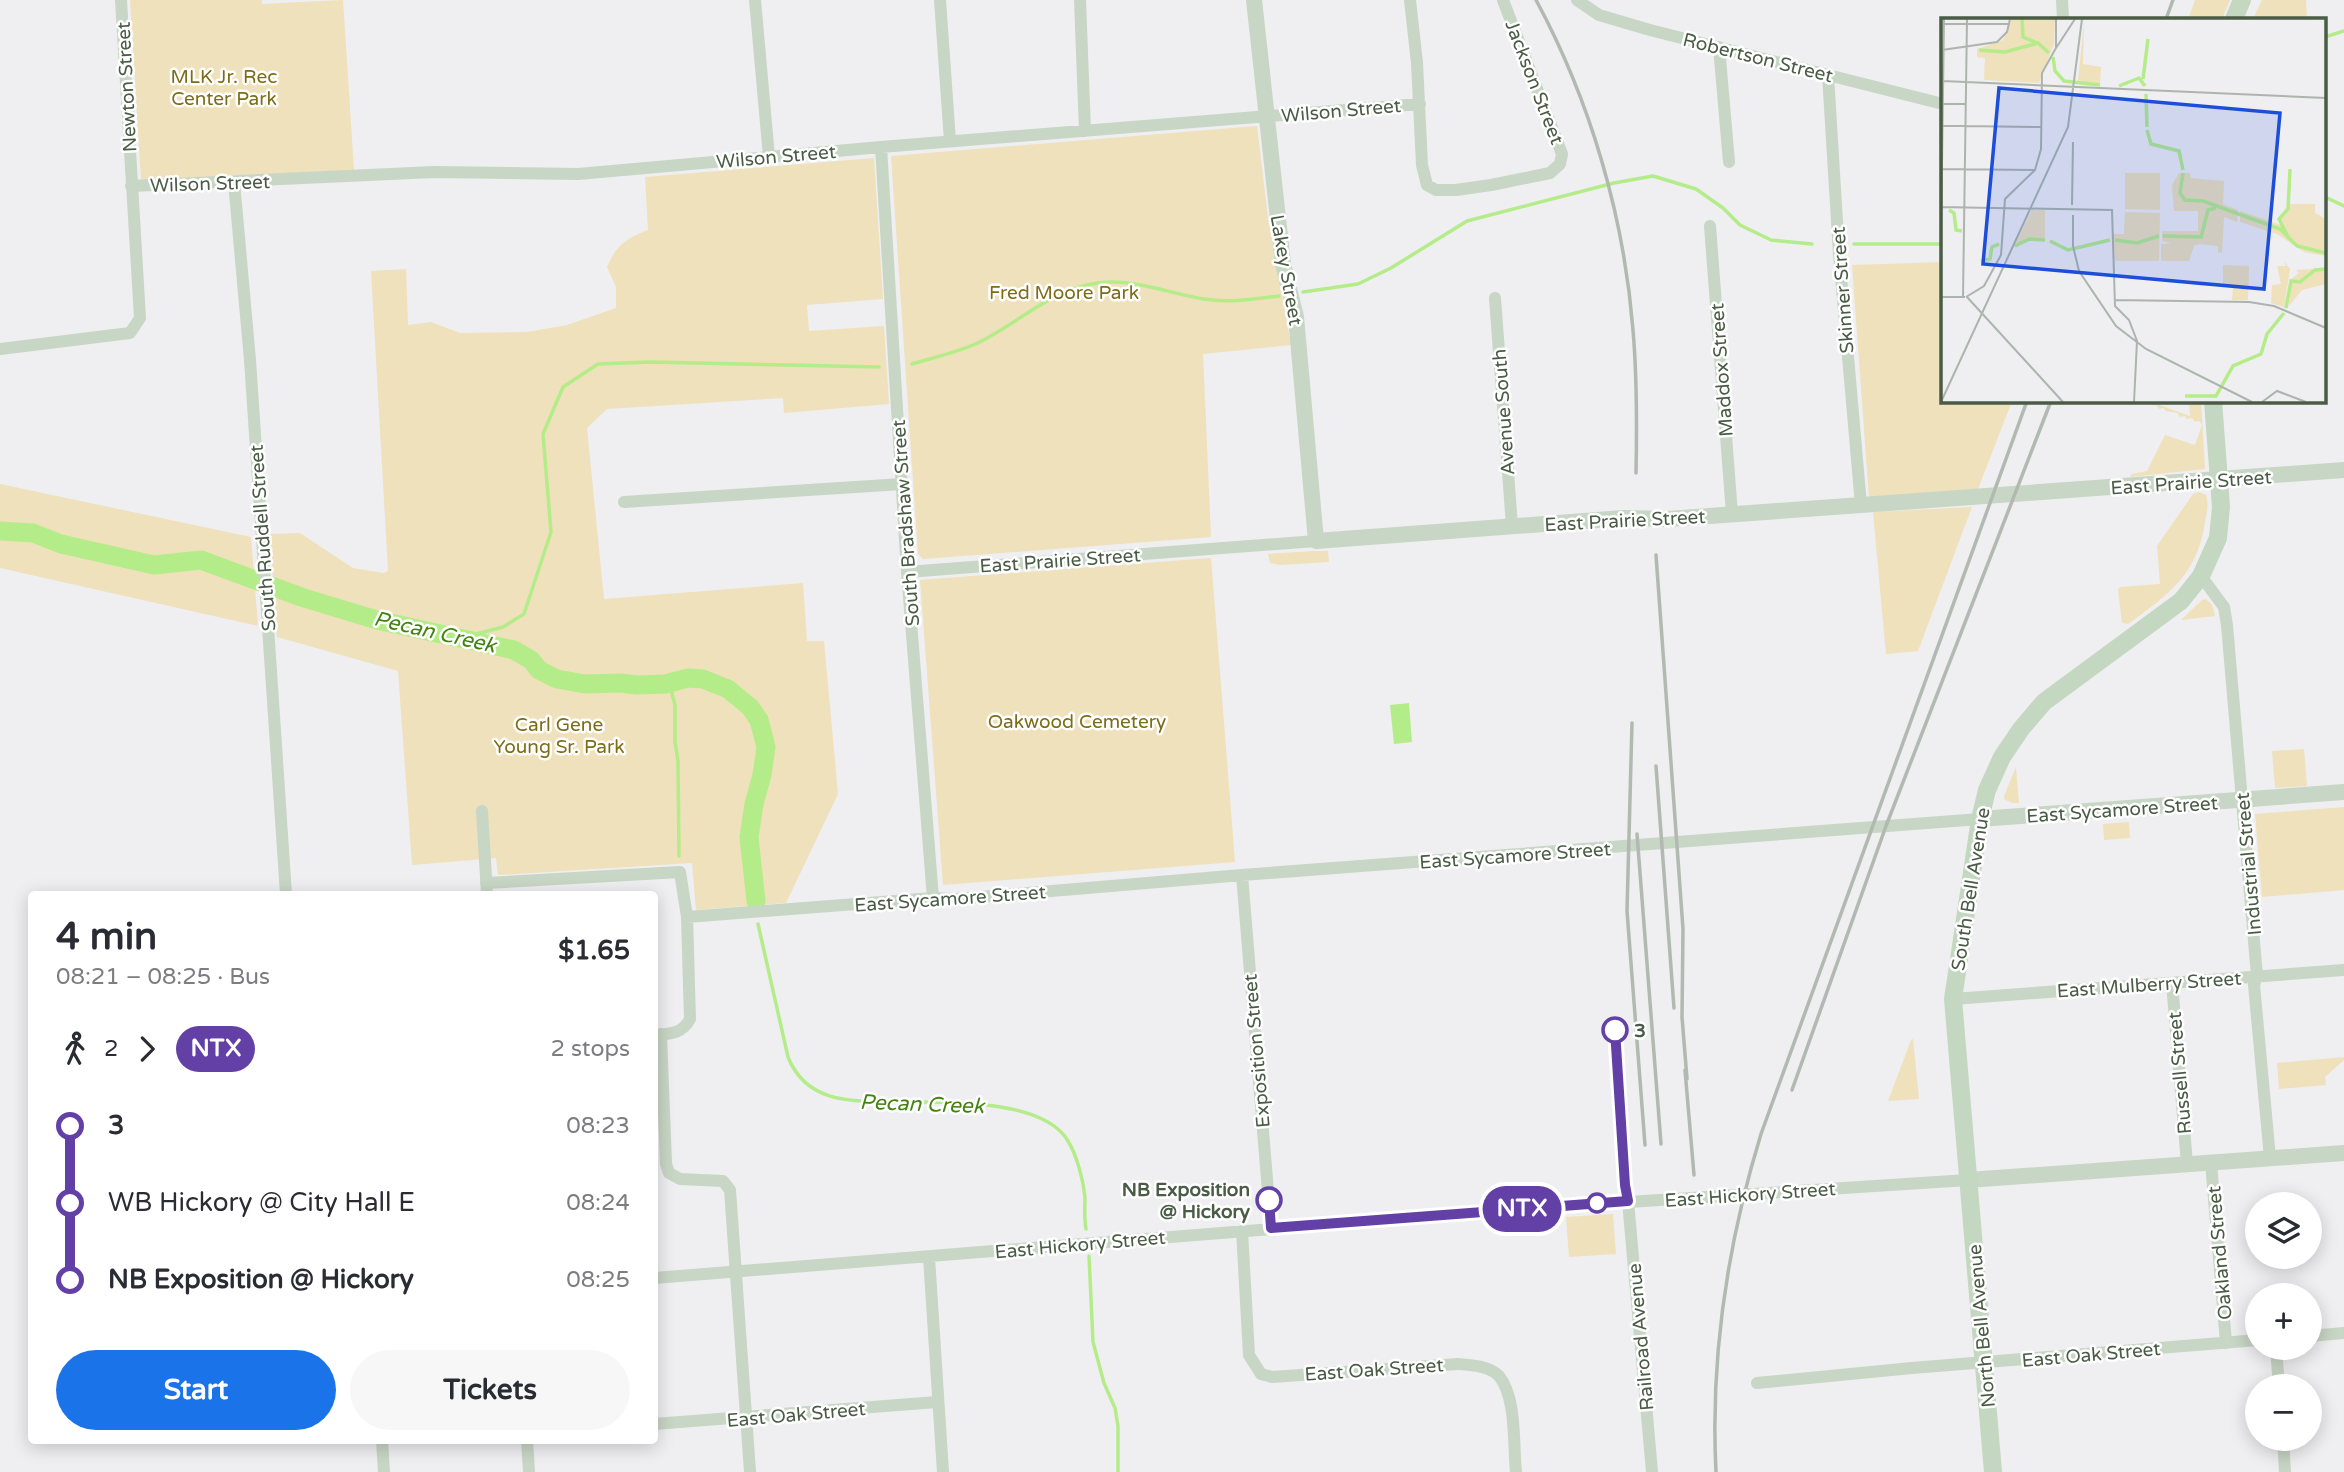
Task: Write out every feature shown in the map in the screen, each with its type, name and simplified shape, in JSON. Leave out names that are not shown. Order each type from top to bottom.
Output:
[{"type":"main road","points":[[2234,18],[2242,0]]},
{"type":"main road","name":"South Bell Avenue","points":[[1968,1180],[1953,999],[1980,819],[1987,790],[2002,757],[2044,702],[2181,601],[2201,576],[2218,538],[2221,507],[2213,402]]},
{"type":"main road","name":"North Bell Avenue","points":[[1968,1180],[1993,1472]]},
{"type":"street","name":"Newton Street","points":[[0,349],[130,333],[140,318],[121,0]]},
{"type":"street","points":[[755,0],[769,157]]},
{"type":"street","points":[[940,0],[950,141]]},
{"type":"street","points":[[1080,0],[1085,131]]},
{"type":"street","name":"Lakey Street","points":[[1254,0],[1283,264],[1296,317],[1316,541]]},
{"type":"street","points":[[1410,0],[1420,104]]},
{"type":"street","name":"Jackson Street","points":[[1420,104],[1422,165],[1427,185],[1436,190],[1492,185],[1550,173],[1560,164],[1562,154],[1503,0]]},
{"type":"street","name":"Robertson Street","points":[[1577,0],[1600,15],[1941,103]]},
{"type":"street","points":[[2062,0],[2063,18]]},
{"type":"street","points":[[1719,47],[1729,162]]},
{"type":"street","name":"Skinner Street","points":[[1828,75],[1839,254],[1861,505]]},
{"type":"street","name":"Wilson Street","points":[[131,186],[434,172],[578,174],[1420,104]]},
{"type":"street","name":"South Bradshaw Street","points":[[881,147],[907,572],[933,898]]},
{"type":"street","name":"South Ruddell Street","points":[[234,182],[250,360],[286,891]]},
{"type":"street","name":"Maddox Street","points":[[1710,226],[1732,514]]},
{"type":"street","name":"Avenue South","points":[[1495,298],[1512,526]]},
{"type":"street","name":"East Prairie Street","points":[[907,572],[1624,518],[1668,519],[2344,470]]},
{"type":"street","points":[[624,502],[902,484]]},
{"type":"street","name":"Industrial Street","points":[[2201,576],[2224,607],[2258,976],[2254,985],[2270,1158]]},
{"type":"street","name":"East Sycamore Street","points":[[687,917],[933,898],[955,899],[2344,792]]},
{"type":"street","points":[[482,811],[487,889],[680,872],[687,917],[690,1020],[685,1029],[658,1035],[666,1164],[669,1173],[680,1179],[723,1181],[730,1190],[750,1472]]},
{"type":"street","name":"Exposition Street","points":[[1242,875],[1271,1228]]},
{"type":"street","name":"East Mulberry Street","points":[[1953,999],[2344,970]]},
{"type":"street","name":"Russell Street","points":[[2172,982],[2187,1164]]},
{"type":"street","name":"East Hickory Street","points":[[658,1278],[1628,1201],[2344,1153]]},
{"type":"street","name":"Oakland Street","points":[[2211,1163],[2226,1343]]},
{"type":"street","name":"Railroad Avenue","points":[[1628,1201],[1652,1472]]},
{"type":"street","name":"East Oak Street","points":[[1242,1231],[1249,1355],[1261,1374],[1272,1377],[1458,1364],[1478,1366],[1498,1374],[1507,1390],[1511,1405],[1516,1472]]},
{"type":"street","points":[[929,1257],[943,1472]]},
{"type":"street","points":[[2322,1335],[2344,1333]]},
{"type":"street","name":"East Oak Street","points":[[1757,1383],[2245,1341]]},
{"type":"street","name":"East Oak Street","points":[[658,1424],[937,1402]]},
{"type":"street","points":[[382,1444],[384,1472]]},
{"type":"street","points":[[527,1444],[529,1472]]},
{"type":"street","points":[[2284,1451],[2285,1472]]},
{"type":"green space","name":"MLK Jr. Rec Center Park","points":[[130,0],[262,0],[262,4],[343,0],[354,170],[141,180]]},
{"type":"green space","points":[[2195,0],[2230,0],[2222,18],[2188,18]]},
{"type":"green space","points":[[2262,0],[2306,0],[2307,18],[2253,18]]},
{"type":"green space","name":"Fred Moore Park","points":[[1257,126],[1268,218],[1291,345],[1203,354],[1211,537],[923,559],[918,554],[891,156]]},
{"type":"green space","name":"Carl Gene Young Sr. Park","points":[[874,158],[883,299],[807,305],[809,331],[884,326],[889,404],[784,413],[783,398],[607,409],[587,428],[604,599],[803,583],[807,641],[824,641],[838,794],[786,903],[696,910],[692,863],[498,875],[496,858],[412,865],[398,671],[277,637],[270,534],[300,533],[353,568],[384,573],[388,571],[371,271],[406,269],[408,325],[431,322],[460,333],[527,332],[567,325],[616,308],[616,287],[607,267],[614,253],[623,244],[648,230],[645,177]]},
{"type":"green space","points":[[1941,262],[1941,402],[2012,402],[1978,489],[1869,498],[1852,265]]},
{"type":"green space","points":[[2151,402],[2190,416],[2189,402],[2201,402],[2205,469],[2130,477],[2132,474],[2147,471],[2165,435],[2195,445],[2202,425],[2192,418],[2180,417],[2178,413],[2143,403]]},
{"type":"green space","points":[[0,484],[251,537],[258,626],[0,568]]},
{"type":"green space","points":[[2199,492],[2206,495],[2207,511],[2196,556],[2179,582],[2168,593],[2128,624],[2122,623],[2118,590],[2120,587],[2160,584],[2157,546],[2193,494]]},
{"type":"green space","points":[[1972,507],[1918,651],[1886,654],[1873,512]]},
{"type":"green space","points":[[1328,551],[1329,562],[1280,565],[1270,563],[1268,554]]},
{"type":"green space","name":"Oakwood Cemetery","points":[[1211,558],[1235,862],[943,885],[920,580]]},
{"type":"green space","points":[[2206,599],[2212,605],[2215,616],[2181,620],[2202,600]]},
{"type":"green space","points":[[2304,749],[2307,786],[2275,788],[2272,751]]},
{"type":"green space","points":[[2016,767],[2019,803],[2012,803],[2004,799],[2004,796]]},
{"type":"green space","points":[[2344,807],[2344,890],[2262,897],[2255,814]]},
{"type":"green space","points":[[2129,822],[2130,838],[2104,840],[2103,824]]},
{"type":"green space","points":[[1913,1039],[1919,1099],[1888,1101],[1911,1040]]},
{"type":"green space","points":[[2344,1057],[2325,1077],[2326,1085],[2279,1089],[2277,1063]]},
{"type":"green space","points":[[1613,1214],[1616,1254],[1569,1257],[1566,1217]]},
{"type":"shaded area","points":[[1409,703],[1412,742],[1394,744],[1390,705]]},
{"type":"waterway","points":[[2326,37],[2344,31]]},
{"type":"waterway","points":[[1303,292],[1358,284],[1391,268],[1467,221],[1614,183],[1653,176],[1696,189],[1723,208],[1740,225],[1771,240],[1812,244]]},
{"type":"waterway","points":[[2326,197],[2344,206]]},
{"type":"waterway","points":[[1854,244],[1941,244]]},
{"type":"waterway","points":[[912,364],[973,345],[1057,296],[1072,289],[1102,282],[1131,283],[1213,300],[1279,296]]},
{"type":"waterway","points":[[461,638],[503,627],[524,614],[551,532],[543,434],[563,387],[598,364],[650,362],[879,367]]},
{"type":"waterway","name":"Pecan Creek","points":[[0,531],[33,533],[61,544],[154,565],[201,560],[304,598],[377,620],[514,650],[531,660],[539,670],[557,679],[585,684],[637,685],[665,684],[688,678],[703,679],[728,689],[750,707],[759,720],[766,747],[749,837],[756,901]]},
{"type":"waterway","points":[[665,684],[671,690],[675,705],[679,856]]},
{"type":"waterway","name":"Pecan Creek","points":[[758,924],[788,1057],[796,1073],[807,1084],[820,1092],[849,1100],[990,1105],[1037,1117],[1055,1127],[1068,1141],[1074,1154],[1084,1190],[1086,1229]]},
{"type":"waterway","name":"Pecan Creek","points":[[1089,1256],[1093,1342],[1104,1383],[1115,1408],[1118,1426],[1118,1472]]},
{"type":"railway","points":[[1536,0],[1573,78],[1588,118],[1613,202],[1622,244],[1634,348],[1636,473]]},
{"type":"railway","points":[[2166,18],[2173,0]]},
{"type":"railway","points":[[1716,1472],[1716,1385],[1724,1301],[1739,1217],[1761,1134],[2027,402]]},
{"type":"railway","points":[[1792,1090],[1886,826],[2051,402]]},
{"type":"railway","points":[[1656,555],[1683,929],[1682,1017],[1687,1079]]},
{"type":"railway","points":[[1632,723],[1627,911],[1645,1145]]},
{"type":"railway","points":[[1656,766],[1674,1008]]},
{"type":"railway","points":[[1637,834],[1661,1144]]},
{"type":"railway","points":[[1685,1070],[1694,1175]]},
{"type":"bus line","name":"NTX","points":[[1269,1200],[1271,1228],[1628,1201],[1615,1030]]},
{"type":"place","name":"3","points":[[1615,1030]]},
{"type":"place","name":"NB Exposition @ Hickory","points":[[1269,1200]]}]
